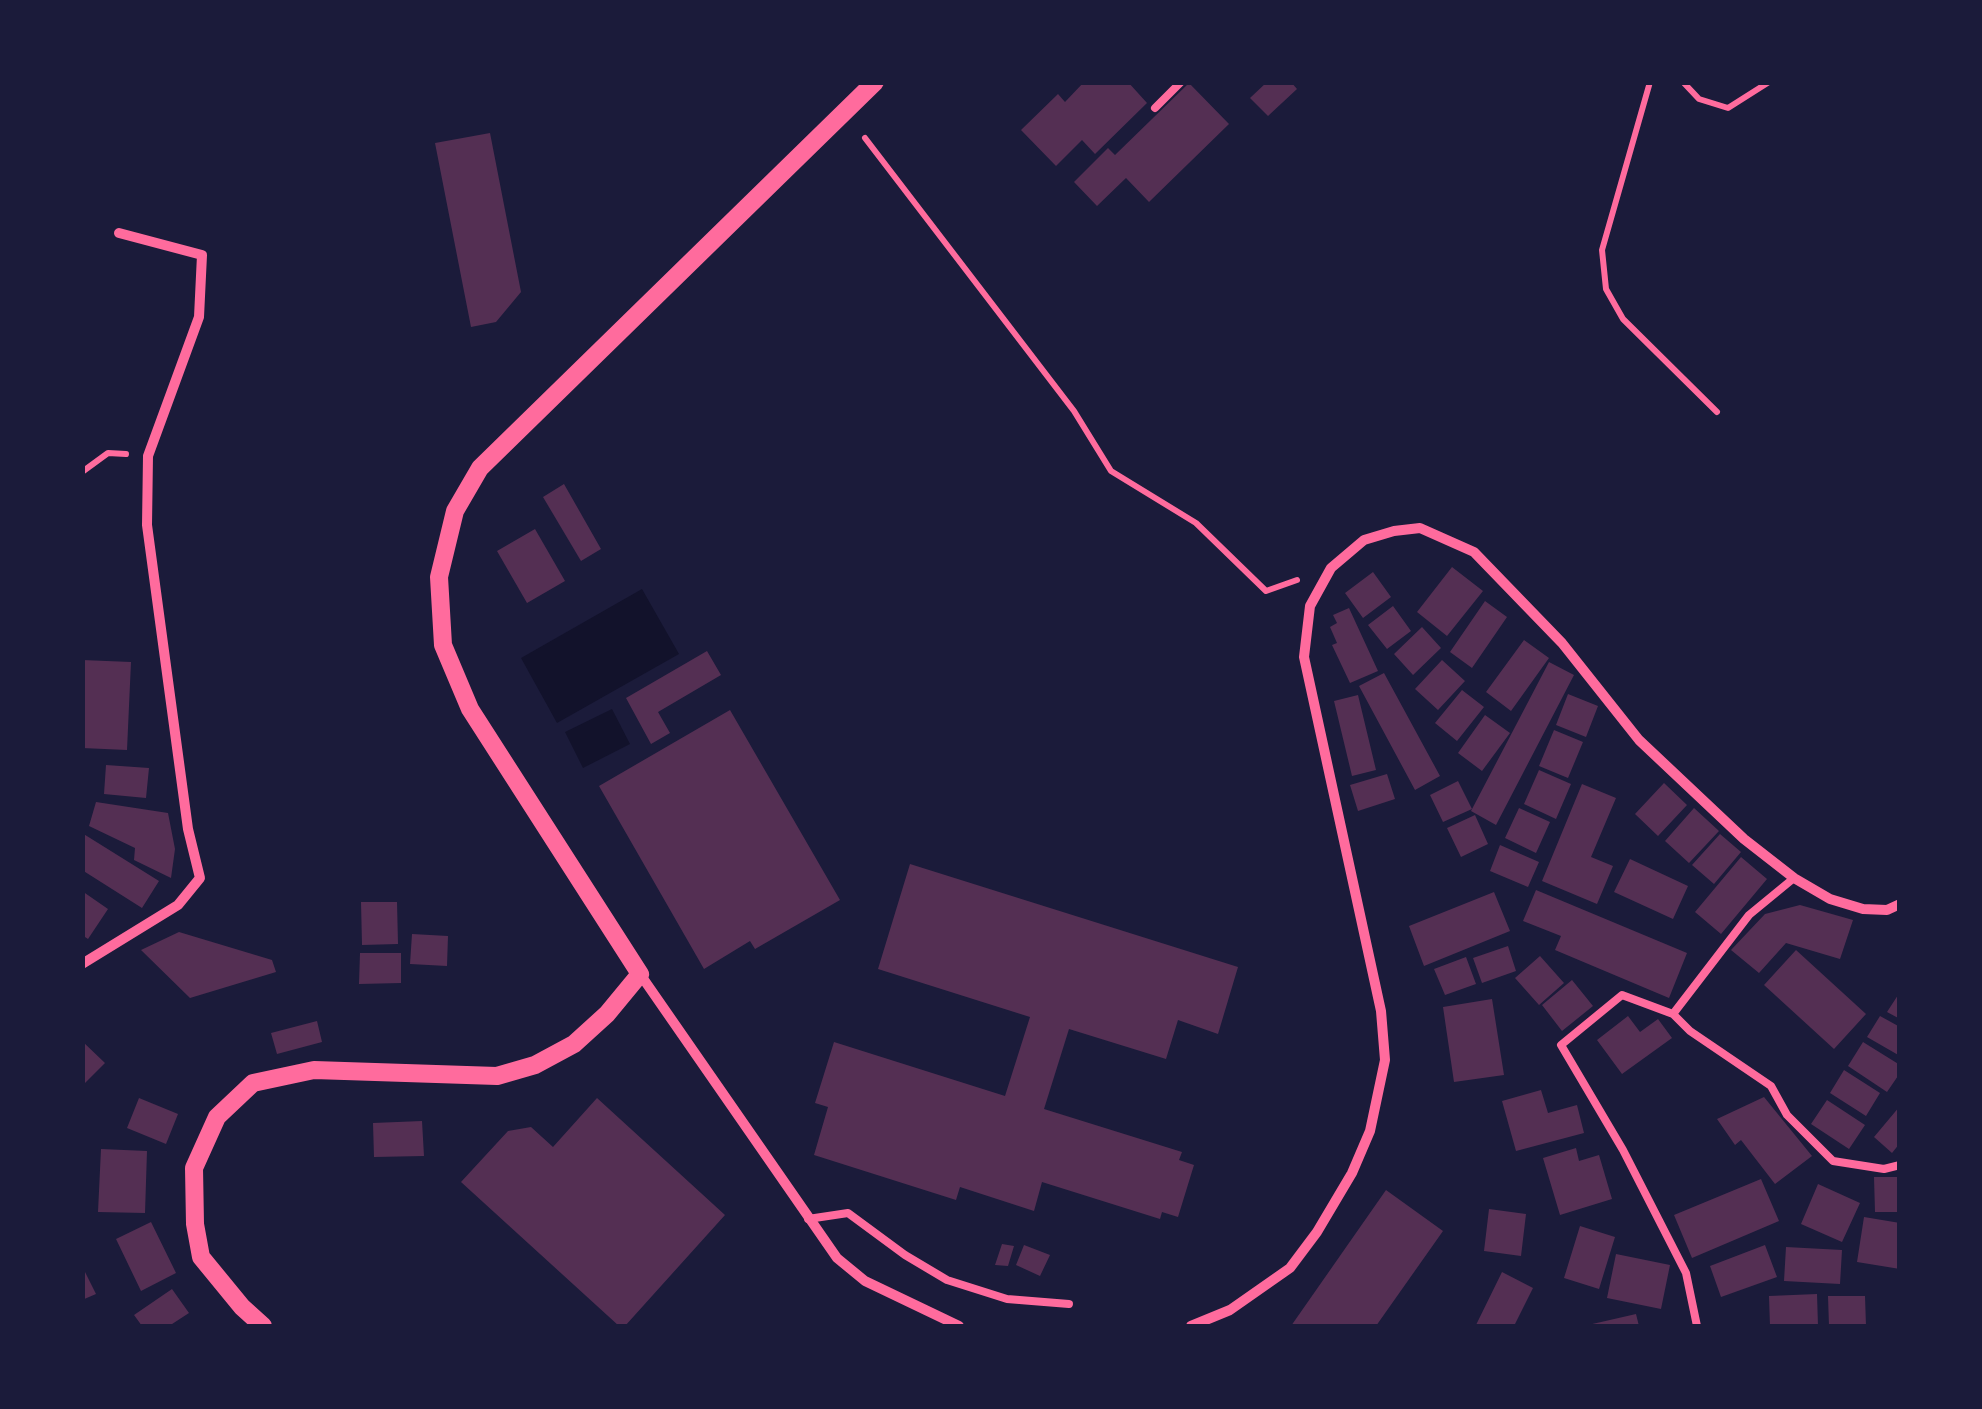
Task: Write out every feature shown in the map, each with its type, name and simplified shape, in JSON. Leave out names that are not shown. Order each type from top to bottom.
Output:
[{"type":"street","points":[[875,82],[480,468],[455,511],[438,576],[444,646],[470,709],[640,974],[808,1219],[837,1258],[865,1281],[959,1326]]},
{"type":"street","points":[[82,964],[178,905],[200,878],[188,829],[147,525],[148,456],[200,316],[202,255],[119,233]]},
{"type":"street","points":[[1191,1326],[1230,1310],[1290,1268],[1352,1173],[1370,1131],[1384,1060],[1382,1011],[1304,657],[1310,606],[1331,568],[1364,540],[1420,528],[1474,552],[1562,643],[1640,740],[1744,839],[1794,878],[1830,899],[1863,909],[1887,910],[1900,904]]},
{"type":"street","points":[[263,1326],[201,1257],[195,1224],[194,1168],[217,1117],[253,1083],[314,1070],[498,1076],[535,1066],[574,1044],[640,974]]},
{"type":"lane","points":[[1155,108],[1181,82]]},
{"type":"lane","points":[[1673,1014],[1750,915],[1794,878]]},
{"type":"lane","points":[[1697,1326],[1686,1273],[1623,1150],[1561,1045],[1622,996],[1673,1014],[1690,1031],[1771,1086],[1788,1115],[1833,1162],[1884,1169],[1900,1165]]},
{"type":"lane","points":[[808,1219],[848,1213],[947,1280],[1007,1299],[1069,1304]]},
{"type":"path","points":[[1650,82],[1602,250],[1606,289],[1624,319],[1717,412]]},
{"type":"path","points":[[1683,82],[1699,99],[1728,108],[1769,82]]},
{"type":"path","points":[[865,138],[1074,412],[1110,471],[1196,523],[1266,590],[1331,568]]},
{"type":"path","points":[[82,472],[108,453],[148,456]]},
{"type":"shaded area","points":[[642,589],[679,654],[557,723],[521,658]]},
{"type":"shaded area","points":[[612,709],[630,744],[583,768],[565,732]]},
{"type":"building","points":[[1084,82],[1128,82],[1147,103],[1095,154],[1082,140],[1056,166],[1021,130],[1058,94],[1065,102]]},
{"type":"building","points":[[1267,82],[1291,82],[1297,89],[1268,116],[1250,98]]},
{"type":"building","points":[[1189,83],[1229,124],[1149,202],[1126,178],[1097,206],[1074,182],[1108,148],[1115,155]]},
{"type":"building","points":[[490,133],[521,292],[496,322],[471,327],[435,143]]},
{"type":"building","points":[[564,484],[601,549],[581,561],[543,497]]},
{"type":"building","points":[[535,529],[565,581],[527,603],[497,551]]},
{"type":"building","points":[[1452,567],[1483,591],[1447,636],[1417,612]]},
{"type":"building","points":[[1373,572],[1391,597],[1363,618],[1345,593]]},
{"type":"building","points":[[1485,601],[1507,617],[1472,668],[1450,652]]},
{"type":"building","points":[[1393,606],[1411,631],[1387,649],[1368,625]]},
{"type":"building","points":[[1349,608],[1378,671],[1350,683],[1332,645],[1337,643],[1330,627],[1337,623],[1333,615]]},
{"type":"building","points":[[1422,627],[1441,648],[1413,675],[1394,654]]},
{"type":"building","points":[[1524,640],[1549,658],[1511,711],[1486,692]]},
{"type":"building","points":[[707,651],[721,675],[658,712],[670,733],[651,744],[626,698]]},
{"type":"building","points":[[82,660],[131,662],[127,750],[82,748]]},
{"type":"building","points":[[1442,660],[1465,681],[1438,710],[1415,689]]},
{"type":"building","points":[[1549,662],[1574,675],[1496,825],[1471,811]]},
{"type":"building","points":[[1384,673],[1440,776],[1415,790],[1359,686]]},
{"type":"building","points":[[1462,690],[1484,707],[1457,741],[1435,723]]},
{"type":"building","points":[[1568,694],[1598,706],[1586,737],[1556,725]]},
{"type":"building","points":[[1358,695],[1376,770],[1352,776],[1334,701]]},
{"type":"building","points":[[730,710],[840,900],[755,949],[750,941],[704,969],[599,786]]},
{"type":"building","points":[[1485,715],[1510,733],[1482,771],[1458,753]]},
{"type":"building","points":[[1554,730],[1583,742],[1568,778],[1539,766]]},
{"type":"building","points":[[106,765],[149,768],[146,798],[104,794]]},
{"type":"building","points":[[1539,770],[1571,784],[1556,819],[1524,804]]},
{"type":"building","points":[[1387,774],[1395,799],[1358,811],[1350,785]]},
{"type":"building","points":[[1458,781],[1472,809],[1443,822],[1430,795]]},
{"type":"building","points":[[1664,783],[1687,805],[1658,836],[1635,814]]},
{"type":"building","points":[[1582,784],[1616,798],[1591,857],[1613,866],[1597,904],[1542,881]]},
{"type":"building","points":[[96,802],[168,813],[175,849],[171,878],[134,860],[135,848],[89,826]]},
{"type":"building","points":[[1519,808],[1550,822],[1536,853],[1505,838]]},
{"type":"building","points":[[1694,808],[1719,831],[1689,863],[1665,841]]},
{"type":"building","points":[[1475,815],[1488,844],[1461,857],[1447,828]]},
{"type":"building","points":[[82,833],[159,881],[142,908],[82,870]]},
{"type":"building","points":[[1720,834],[1741,852],[1714,884],[1692,865]]},
{"type":"building","points":[[1500,845],[1539,862],[1528,887],[1490,871]]},
{"type":"building","points":[[1741,857],[1767,879],[1721,934],[1695,912]]},
{"type":"building","points":[[1630,859],[1688,886],[1673,919],[1614,892]]},
{"type":"building","points":[[910,864],[1238,967],[1218,1034],[1178,1020],[1166,1059],[1069,1029],[1044,1109],[1182,1152],[1179,1160],[1194,1165],[1178,1217],[1162,1212],[1160,1219],[1042,1182],[1034,1211],[960,1187],[956,1200],[814,1155],[828,1107],[815,1103],[834,1042],[1005,1096],[1030,1017],[878,969]]},
{"type":"building","points":[[1536,890],[1687,953],[1669,998],[1555,950],[1561,936],[1523,921]]},
{"type":"building","points":[[82,891],[108,909],[88,939],[82,935]]},
{"type":"building","points":[[1494,892],[1510,931],[1424,966],[1409,926]]},
{"type":"building","points":[[361,902],[397,902],[398,944],[362,945]]},
{"type":"building","points":[[1800,905],[1853,920],[1840,959],[1786,943],[1759,973],[1731,950],[1765,914]]},
{"type":"building","points":[[179,932],[272,960],[276,972],[190,998],[141,950]]},
{"type":"building","points":[[412,934],[448,936],[447,966],[410,964]]},
{"type":"building","points":[[1508,946],[1516,971],[1482,983],[1473,958]]},
{"type":"building","points":[[1796,950],[1866,1014],[1834,1049],[1764,985]]},
{"type":"building","points":[[360,953],[401,953],[401,983],[359,984]]},
{"type":"building","points":[[1540,956],[1564,983],[1539,1005],[1515,978]]},
{"type":"building","points":[[1466,957],[1476,984],[1445,995],[1434,969]]},
{"type":"building","points":[[1572,980],[1593,1006],[1562,1031],[1542,1005]]},
{"type":"building","points":[[1900,992],[1900,1019],[1887,1012]]},
{"type":"building","points":[[1492,999],[1504,1075],[1454,1082],[1443,1007]]},
{"type":"building","points":[[1628,1016],[1640,1032],[1658,1019],[1672,1038],[1622,1074],[1597,1040]]},
{"type":"building","points":[[1880,1016],[1900,1027],[1900,1056],[1867,1037]]},
{"type":"building","points":[[317,1021],[322,1042],[277,1054],[271,1033]]},
{"type":"building","points":[[82,1041],[105,1063],[82,1086]]},
{"type":"building","points":[[1863,1042],[1900,1065],[1900,1073],[1887,1092],[1848,1066]]},
{"type":"building","points":[[1844,1070],[1880,1093],[1866,1116],[1830,1093]]},
{"type":"building","points":[[1541,1090],[1548,1113],[1577,1105],[1584,1133],[1516,1151],[1502,1101]]},
{"type":"building","points":[[1764,1097],[1812,1156],[1775,1184],[1741,1140],[1735,1145],[1717,1119]]},
{"type":"building","points":[[139,1098],[178,1114],[166,1144],[127,1128]]},
{"type":"building","points":[[597,1098],[725,1215],[625,1326],[619,1326],[461,1182],[508,1131],[531,1127],[553,1147]]},
{"type":"building","points":[[1827,1100],[1865,1125],[1849,1149],[1811,1124]]},
{"type":"building","points":[[1900,1106],[1900,1143],[1892,1153],[1874,1137]]},
{"type":"building","points":[[422,1121],[424,1156],[374,1157],[373,1123]]},
{"type":"building","points":[[1576,1148],[1579,1161],[1599,1155],[1612,1199],[1560,1215],[1543,1158]]},
{"type":"building","points":[[101,1149],[147,1151],[145,1213],[98,1212]]},
{"type":"building","points":[[1874,1177],[1900,1177],[1900,1212],[1875,1212]]},
{"type":"building","points":[[1761,1179],[1779,1221],[1692,1258],[1674,1215]]},
{"type":"building","points":[[1818,1184],[1860,1203],[1842,1242],[1801,1224]]},
{"type":"building","points":[[1386,1190],[1443,1231],[1376,1326],[1291,1326]]},
{"type":"building","points":[[1489,1209],[1526,1214],[1521,1256],[1484,1251]]},
{"type":"building","points":[[1864,1217],[1900,1223],[1900,1269],[1857,1262]]},
{"type":"building","points":[[151,1222],[176,1273],[141,1291],[116,1239]]},
{"type":"building","points":[[1580,1226],[1615,1237],[1599,1289],[1564,1278]]},
{"type":"building","points":[[1002,1244],[1014,1246],[1008,1266],[995,1265]]},
{"type":"building","points":[[1024,1245],[1050,1255],[1040,1276],[1016,1265]]},
{"type":"building","points":[[1765,1245],[1777,1277],[1721,1297],[1710,1266]]},
{"type":"building","points":[[1786,1247],[1842,1250],[1840,1284],[1784,1281]]},
{"type":"building","points":[[1616,1254],[1670,1265],[1661,1309],[1607,1298]]},
{"type":"building","points":[[82,1266],[96,1294],[82,1300]]},
{"type":"building","points":[[1502,1272],[1533,1288],[1514,1326],[1476,1325]]},
{"type":"building","points":[[172,1289],[189,1313],[169,1326],[142,1326],[134,1315]]},
{"type":"building","points":[[1817,1294],[1818,1326],[1770,1326],[1769,1296]]},
{"type":"building","points":[[1828,1296],[1865,1296],[1866,1326],[1829,1326]]},
{"type":"building","points":[[1636,1314],[1639,1326],[1588,1326],[1588,1325]]}]
